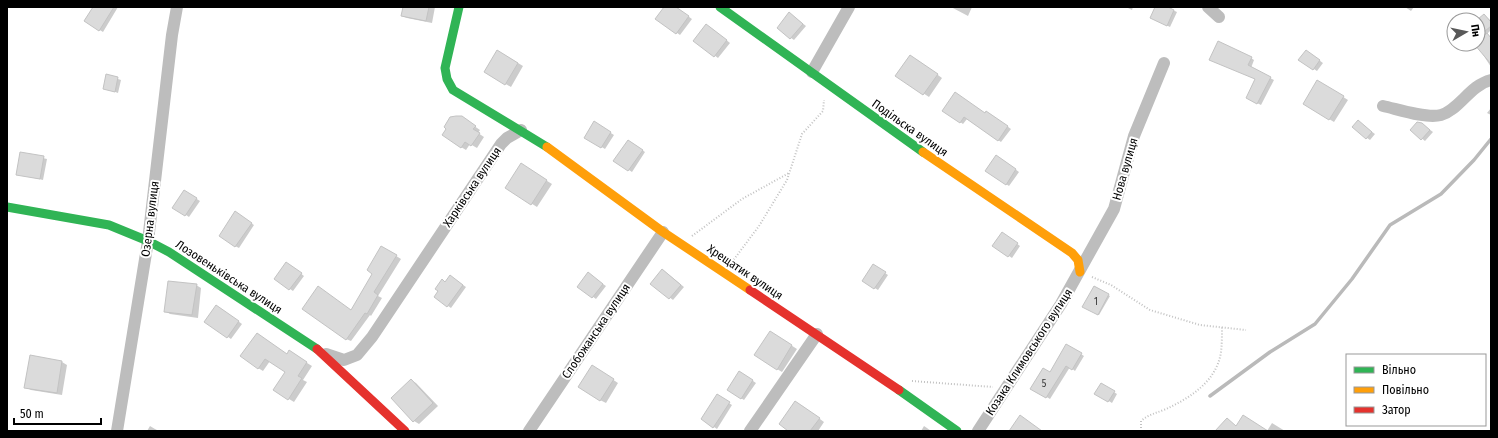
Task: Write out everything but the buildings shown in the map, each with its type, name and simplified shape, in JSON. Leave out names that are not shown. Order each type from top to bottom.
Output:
[{"type":"street","name":"Озерна вулиця","points":[[117,431],[148,241],[171,43],[177,7]]},
{"type":"street","points":[[459,7],[445,68],[447,79],[453,90],[521,130]]},
{"type":"street","name":"Подільска вулиця","points":[[720,7],[892,131],[1072,253],[1078,260],[1080,272]]},
{"type":"street","points":[[812,72],[849,7]]},
{"type":"street","points":[[1208,7],[1219,17]]},
{"type":"street","name":"Нова вулиця","points":[[1080,272],[1092,246],[1114,208],[1134,136],[1164,63]]},
{"type":"street","points":[[1383,106],[1427,116],[1441,115],[1477,86],[1491,80]]},
{"type":"street","name":"Хрещатик вулиця","points":[[521,130],[538,140],[663,232],[817,334],[957,431]]},
{"type":"street","name":"Харківська вулиця","points":[[322,352],[341,360],[350,359],[357,354],[372,336],[501,144],[521,130]]},
{"type":"street","name":"Лозовеньківська вулиця","points":[[7,207],[110,225],[148,241],[169,252],[322,352],[338,370],[405,431]]},
{"type":"street","name":"Слобожанська вулиця","points":[[529,431],[663,232]]},
{"type":"street","name":"Козака Климовського вулиця","points":[[978,431],[1080,272]]},
{"type":"street","points":[[750,431],[817,334]]},
{"type":"path","points":[[723,272],[759,226],[787,180],[788,173],[802,134],[823,111],[825,95]]},
{"type":"path","points":[[682,244],[699,229],[742,199],[788,173]]},
{"type":"path","points":[[1080,272],[1111,285],[1150,310],[1200,325],[1246,330]]},
{"type":"path","points":[[1141,431],[1141,421],[1148,415],[1164,410],[1201,389],[1217,367],[1221,352],[1222,327]]},
{"type":"path","points":[[908,381],[1006,387]]},
{"type":"waterway","points":[[1210,396],[1270,352],[1315,324],[1352,279],[1390,225],[1441,194],[1474,160],[1491,139]]},
{"type":"traffic: fast","points":[[459,7],[445,68],[447,79],[453,90],[547,147]]},
{"type":"traffic: fast","points":[[720,7],[923,152]]},
{"type":"traffic: fast","points":[[7,207],[109,225],[148,241],[169,252],[317,349]]},
{"type":"traffic: fast","points":[[899,390],[957,431]]},
{"type":"traffic: slow","points":[[547,147],[663,232],[750,290]]},
{"type":"traffic: slow","points":[[923,152],[1072,253],[1078,260],[1080,272]]},
{"type":"traffic: jam","points":[[750,290],[899,390]]},
{"type":"traffic: jam","points":[[317,349],[405,431]]}]
